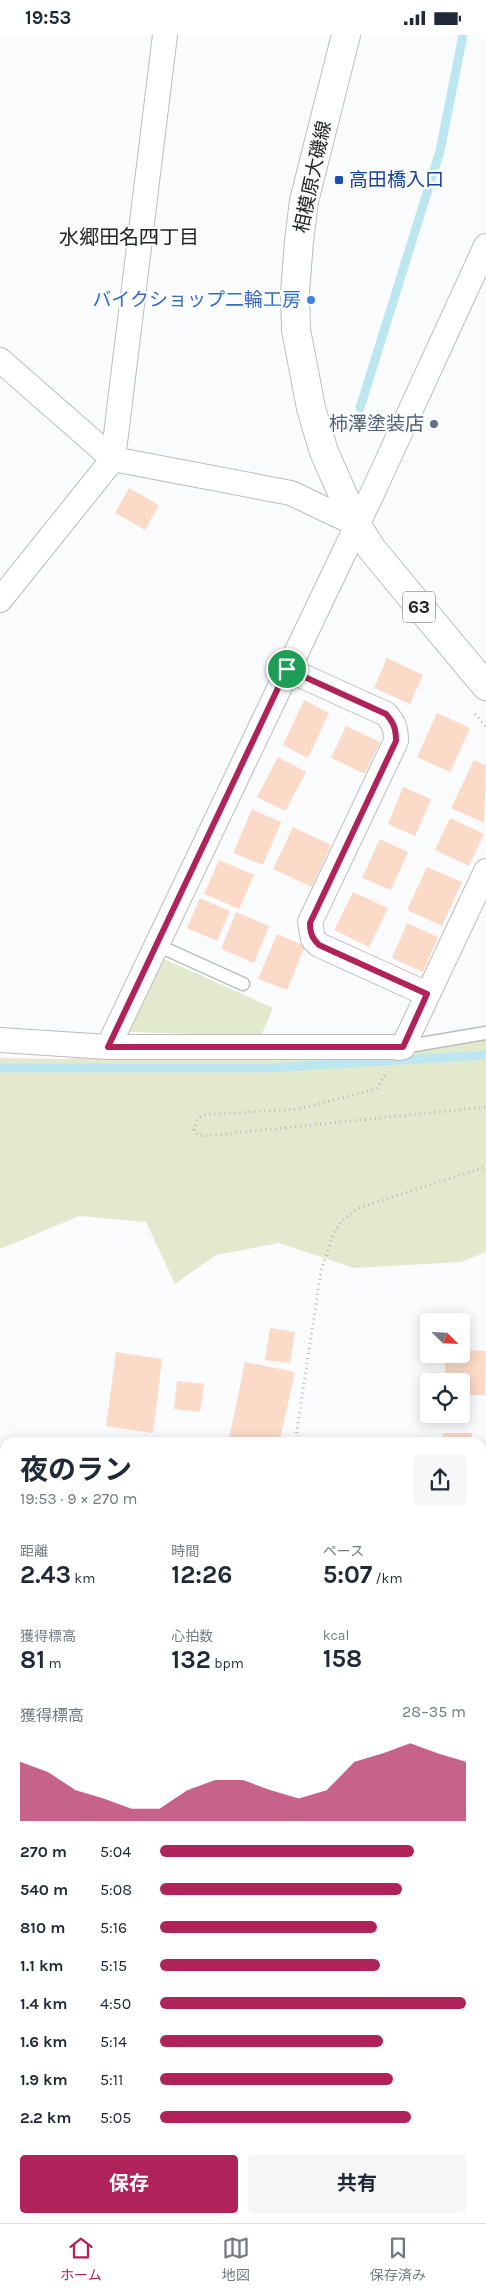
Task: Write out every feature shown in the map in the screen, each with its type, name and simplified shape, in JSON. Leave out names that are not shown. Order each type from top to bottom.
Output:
[{"type":"main road","name":"相模原大磯線","points":[[346,35],[304,201],[295,292],[296,330],[311,408],[324,452],[356,524],[393,575],[486,686]]},
{"type":"street","points":[[0,600],[113,459],[166,35]]},
{"type":"street","points":[[108,1047],[486,246]]},
{"type":"street","points":[[0,361],[113,459],[291,493],[356,524]]},
{"type":"street","points":[[287,669],[386,714],[393,722],[396,731],[396,741],[310,923],[313,939],[319,945],[427,994]]},
{"type":"street","points":[[0,1040],[108,1047],[400,1048],[486,871]]},
{"type":"lane","points":[[157,945],[243,984]]},
{"type":"lane","points":[[400,1048],[486,1033]]},
{"type":"path","points":[[382,1081],[373,1090],[299,1109],[203,1115],[198,1118],[194,1130],[198,1135],[206,1136],[486,1107]]},
{"type":"path","points":[[296,1437],[321,1271],[341,1221],[358,1208],[486,1167]]},
{"type":"green space","points":[[162,958],[273,1008],[261,1036],[128,1032]]},
{"type":"green space","points":[[371,1040],[486,1040],[486,1252],[461,1262],[354,1268],[279,1243],[216,1255],[175,1284],[146,1222],[79,1216],[0,1249],[0,1058],[62,1059]]},
{"type":"building","points":[[129,488],[159,505],[145,530],[115,513]]},
{"type":"building","points":[[387,658],[423,675],[410,704],[374,688]]},
{"type":"building","points":[[304,700],[329,713],[308,758],[283,745]]},
{"type":"building","points":[[437,713],[470,728],[450,772],[417,757]]},
{"type":"building","points":[[346,726],[380,742],[365,774],[331,758]]},
{"type":"building","points":[[278,757],[306,772],[285,811],[257,797]]},
{"type":"building","points":[[474,760],[486,766],[484,823],[451,808]]},
{"type":"building","points":[[403,787],[431,799],[415,836],[388,824]]},
{"type":"building","points":[[252,809],[281,822],[263,865],[233,853]]},
{"type":"building","points":[[450,818],[484,834],[469,866],[435,850]]},
{"type":"building","points":[[293,827],[331,845],[312,887],[273,869]]},
{"type":"building","points":[[380,839],[408,852],[391,890],[362,878]]},
{"type":"building","points":[[219,860],[254,875],[239,909],[204,894]]},
{"type":"building","points":[[427,867],[462,882],[442,926],[407,910]]},
{"type":"building","points":[[353,892],[388,908],[369,947],[334,930]]},
{"type":"building","points":[[200,898],[230,911],[217,941],[187,928]]},
{"type":"building","points":[[236,912],[269,926],[254,963],[221,949]]},
{"type":"building","points":[[407,923],[438,937],[423,972],[392,958]]},
{"type":"building","points":[[277,934],[305,946],[287,990],[258,979]]},
{"type":"building","points":[[270,1328],[295,1332],[290,1363],[265,1360]]},
{"type":"building","points":[[470,1350],[486,1351],[485,1395],[470,1395],[470,1373],[445,1373],[445,1363],[470,1363]]},
{"type":"building","points":[[116,1352],[162,1359],[153,1433],[106,1426]]},
{"type":"building","points":[[245,1362],[295,1372],[280,1437],[229,1437]]},
{"type":"building","points":[[177,1381],[204,1384],[200,1412],[174,1409]]},
{"type":"building","points":[[443,1433],[472,1433],[472,1437],[443,1437]]},
{"type":"waterway","points":[[360,408],[440,151],[463,35]]},
{"type":"waterway","points":[[0,1068],[268,1068],[486,1055]]},
{"type":"place","name":"高田橋入口","points":[[339,180]]},
{"type":"place","name":"バイクショップ二輪工房","points":[[311,300]]},
{"type":"place","name":"柿澤塗装店","points":[[434,424]]},
{"type":"district","name":"水郷田名四丁目","points":[[129,237]]},
{"type":"route","points":[[287,669],[386,714],[393,722],[396,731],[396,741],[310,923],[310,931],[313,939],[319,945],[427,994],[403,1047],[108,1047],[161,938],[287,669]]}]
